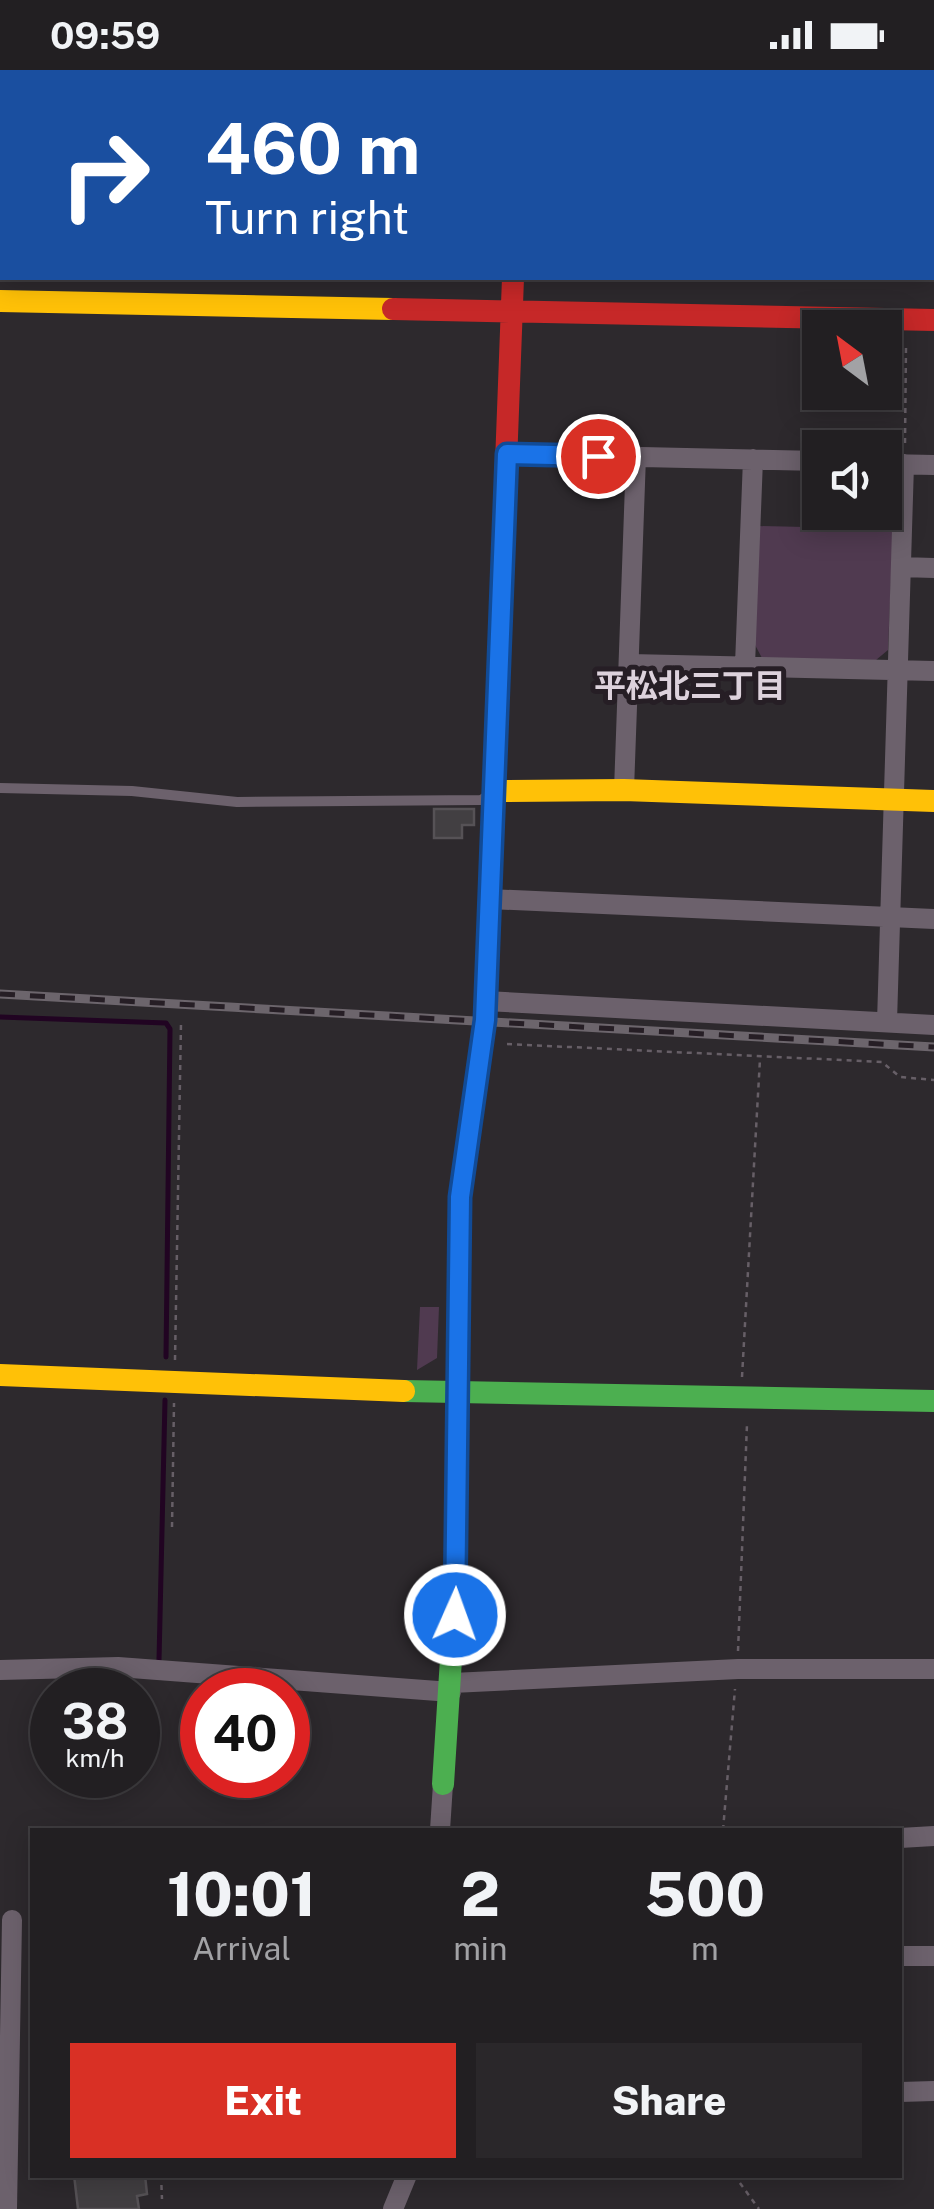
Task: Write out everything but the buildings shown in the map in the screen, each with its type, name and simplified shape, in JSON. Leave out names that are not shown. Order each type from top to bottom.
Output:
[{"type":"street","points":[[440,1828],[452,1688],[460,1394],[460,1197],[486,1001],[497,791],[513,280]]},
{"type":"street","points":[[0,301],[934,320]]},
{"type":"street","points":[[507,454],[802,460]]},
{"type":"street","points":[[624,790],[636,456]]},
{"type":"street","points":[[745,665],[753,458]]},
{"type":"street","points":[[902,464],[934,465]]},
{"type":"street","points":[[887,1022],[901,567],[899,530]]},
{"type":"street","points":[[901,567],[934,568]]},
{"type":"street","points":[[630,664],[934,670]]},
{"type":"street","points":[[497,791],[624,790],[934,801]]},
{"type":"street","points":[[490,899],[934,918]]},
{"type":"street","points":[[486,1001],[934,1025]]},
{"type":"street","points":[[0,1375],[460,1394],[748,1402],[934,1401]]},
{"type":"street","points":[[0,1670],[118,1667],[452,1688],[738,1670],[934,1669]]},
{"type":"street","points":[[902,1838],[934,1836]]},
{"type":"street","points":[[4,2205],[5,2060],[15,1921]]},
{"type":"street","points":[[902,1956],[934,1956]]},
{"type":"street","points":[[902,2092],[934,2092]]},
{"type":"street","points":[[393,2209],[406,2178]]},
{"type":"lane","points":[[0,788],[362,804],[481,800],[497,791]]},
{"type":"path","points":[[898,430],[906,333]]},
{"type":"path","points":[[172,1527],[181,1023]]},
{"type":"path","points":[[507,1044],[882,1062],[900,1077],[934,1080]]},
{"type":"path","points":[[723,1828],[738,1670],[748,1402],[742,1387],[760,1059]]},
{"type":"path","points":[[161,2178],[162,2200]]},
{"type":"path","points":[[736,2178],[760,2209]]},
{"type":"shaded area","points":[[758,526],[893,530],[888,650],[876,660],[762,658],[754,643]]},
{"type":"shaded area","points":[[420,1307],[439,1307],[437,1358],[417,1370]]},
{"type":"waterway","points":[[0,1017],[166,1023],[170,1029],[166,1357]]},
{"type":"waterway","points":[[159,1660],[165,1400]]},
{"type":"railway","points":[[0,994],[934,1047]]},
{"type":"traffic: fast","points":[[443,1784],[456,1581],[460,1197],[485,1020],[489,913]]},
{"type":"traffic: fast","points":[[404,1391],[934,1401]]},
{"type":"traffic: slow","points":[[0,301],[393,309]]},
{"type":"traffic: slow","points":[[497,791],[624,790],[934,801]]},
{"type":"traffic: slow","points":[[0,1375],[404,1391]]},
{"type":"traffic: jam","points":[[489,913],[513,280]]},
{"type":"traffic: jam","points":[[393,309],[934,320]]},
{"type":"district","name":"平松北三丁目","points":[[690,685]]},
{"type":"route","points":[[455,1615],[460,1197],[485,1020],[497,791],[507,454],[598,456]]}]
